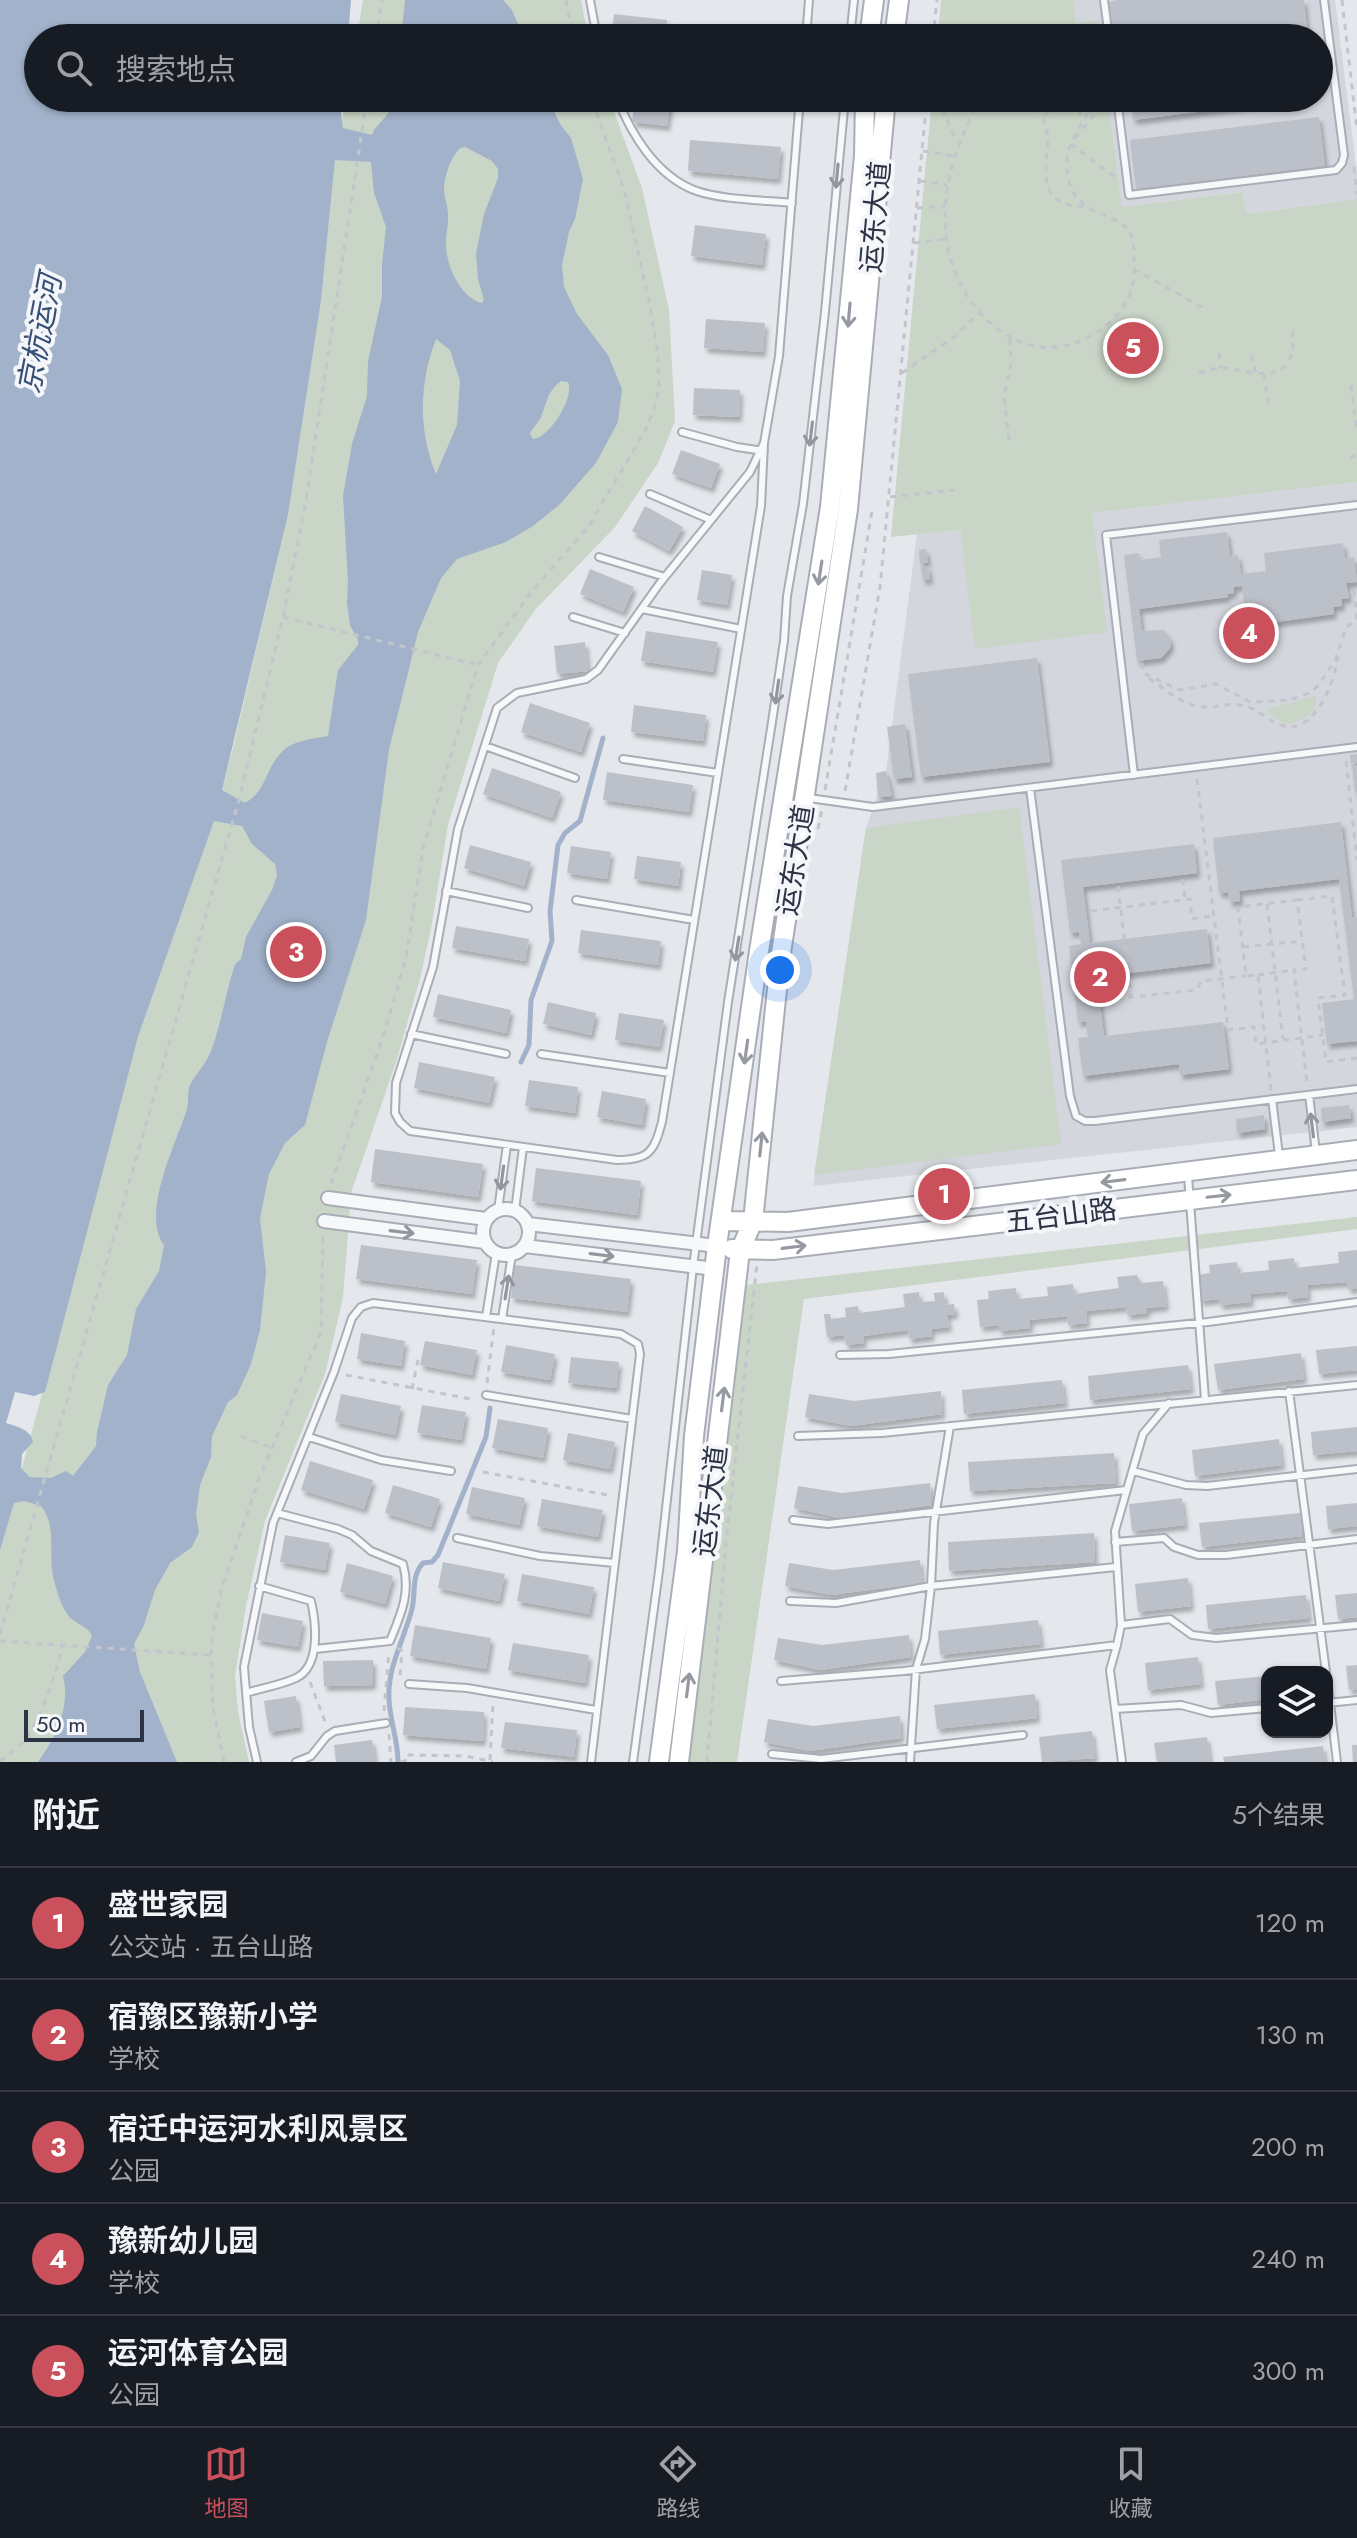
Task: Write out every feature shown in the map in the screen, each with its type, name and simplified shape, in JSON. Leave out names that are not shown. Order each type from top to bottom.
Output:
[{"type":"main road","points":[[871,24],[874,0]]},
{"type":"main road","points":[[896,24],[899,0]]},
{"type":"main road","name":"运东大道","points":[[659,1762],[687,1551],[694,1436],[717,1246],[723,1221],[759,951],[830,507],[864,156],[865,112]]},
{"type":"main road","name":"运东大道","points":[[679,1762],[740,1251],[753,1221],[780,960],[848,509],[885,112]]},
{"type":"main road","name":"五台山路","points":[[723,1221],[788,1222],[1357,1150]]},
{"type":"main road","name":"五台山路","points":[[717,1246],[740,1251],[773,1250],[1357,1180]]},
{"type":"street","points":[[328,1198],[486,1219]]},
{"type":"street","points":[[525,1246],[528,1224],[515,1211],[498,1210],[486,1219],[482,1235],[496,1253],[512,1254],[525,1246],[715,1269]]},
{"type":"street","points":[[324,1221],[485,1242]]},
{"type":"street","points":[[528,1224],[717,1246]]},
{"type":"lane","points":[[590,0],[594,24]]},
{"type":"lane","points":[[807,24],[809,0]]},
{"type":"lane","points":[[851,24],[854,0]]},
{"type":"lane","points":[[1104,0],[1107,24]]},
{"type":"lane","points":[[1324,0],[1327,24]]},
{"type":"lane","points":[[1119,112],[1129,195],[1336,170],[1344,155],[1333,70]]},
{"type":"lane","points":[[623,112],[632,131],[654,160],[677,182],[696,191],[792,203]]},
{"type":"lane","points":[[762,451],[750,472],[665,577],[598,670],[586,679],[517,693],[497,708],[458,829],[433,967],[396,1083],[394,1102],[400,1122],[410,1131],[617,1160],[638,1159],[649,1153],[656,1143],[670,1073],[761,506],[762,451],[779,356],[799,112]]},
{"type":"lane","points":[[633,1762],[728,1002],[803,504],[844,112]]},
{"type":"lane","points":[[682,432],[762,451]]},
{"type":"lane","points":[[650,494],[711,520]]},
{"type":"lane","points":[[1134,775],[1106,535],[1357,505]]},
{"type":"lane","points":[[599,557],[665,577]]},
{"type":"lane","points":[[642,609],[741,629]]},
{"type":"lane","points":[[573,617],[625,633]]},
{"type":"lane","points":[[485,746],[575,778]]},
{"type":"lane","points":[[805,797],[873,807],[1357,747]]},
{"type":"lane","points":[[623,759],[718,773]]},
{"type":"lane","points":[[1030,788],[1070,1096],[1076,1116],[1085,1121],[1095,1121],[1357,1089]]},
{"type":"lane","points":[[446,891],[528,908]]},
{"type":"lane","points":[[576,900],[694,920]]},
{"type":"lane","points":[[411,1034],[506,1054]]},
{"type":"lane","points":[[541,1054],[670,1073]]},
{"type":"lane","points":[[1309,1095],[1316,1155]]},
{"type":"lane","points":[[1272,1099],[1279,1160]]},
{"type":"lane","points":[[498,1210],[507,1145]]},
{"type":"lane","points":[[515,1211],[523,1147]]},
{"type":"lane","points":[[1187,1171],[1205,1399]]},
{"type":"lane","points":[[486,1317],[496,1253]]},
{"type":"lane","points":[[498,1319],[512,1254]]},
{"type":"lane","points":[[840,1355],[889,1354],[1198,1323],[1357,1302]]},
{"type":"lane","points":[[257,1762],[249,1727],[244,1667],[277,1513],[334,1372],[352,1318],[361,1307],[373,1303],[621,1334],[638,1344],[640,1354],[591,1762]]},
{"type":"lane","points":[[798,1436],[882,1433],[1357,1385]]},
{"type":"lane","points":[[1289,1391],[1325,1666]]},
{"type":"lane","points":[[486,1395],[632,1419]]},
{"type":"lane","points":[[1122,1762],[1110,1670],[1121,1625],[1115,1531],[1143,1434],[1169,1403]]},
{"type":"lane","points":[[910,1762],[916,1669],[925,1639],[936,1513],[950,1426]]},
{"type":"lane","points":[[309,1437],[381,1460],[451,1471]]},
{"type":"lane","points":[[1133,1471],[1186,1485],[1207,1486],[1357,1469]]},
{"type":"lane","points":[[793,1520],[828,1524],[1126,1490]]},
{"type":"lane","points":[[277,1513],[352,1535],[371,1551],[403,1564],[407,1578],[407,1601],[390,1641],[315,1649]]},
{"type":"lane","points":[[457,1538],[540,1556],[615,1563]]},
{"type":"lane","points":[[1115,1542],[1164,1538],[1174,1547],[1198,1555],[1357,1539]]},
{"type":"lane","points":[[790,1601],[836,1603],[931,1586],[1116,1567]]},
{"type":"lane","points":[[246,1693],[297,1678],[309,1667],[315,1649],[311,1601],[259,1586]]},
{"type":"lane","points":[[1121,1625],[1170,1619],[1192,1635],[1216,1638],[1357,1625]]},
{"type":"lane","points":[[781,1681],[916,1669],[1117,1645]]},
{"type":"lane","points":[[409,1684],[494,1692],[596,1710]]},
{"type":"lane","points":[[1333,1702],[1357,1700]]},
{"type":"lane","points":[[1115,1709],[1181,1705],[1211,1713],[1261,1709]]},
{"type":"lane","points":[[296,1762],[311,1756],[330,1734],[346,1728],[386,1723]]},
{"type":"lane","points":[[772,1754],[821,1759],[1023,1735]]},
{"type":"lane","points":[[1333,1736],[1337,1762]]},
{"type":"path","points":[[378,24],[382,0]]},
{"type":"path","points":[[566,0],[570,24]]},
{"type":"path","points":[[934,24],[937,0]]},
{"type":"path","points":[[1342,0],[1357,130]]},
{"type":"path","points":[[0,1634],[231,829],[283,617],[306,500],[365,112]]},
{"type":"path","points":[[843,803],[880,587],[926,112]]},
{"type":"path","points":[[943,112],[958,144]]},
{"type":"path","points":[[974,112],[958,144],[947,185],[946,239],[960,279],[980,312],[1010,339],[1027,347],[1054,349],[1097,333],[1118,315],[1128,299],[1134,269],[1131,234],[1126,227],[1088,207],[1072,190],[1067,175],[1070,144],[1088,112]]},
{"type":"path","points":[[1040,112],[1045,116],[1047,125],[1045,165],[1051,191],[1056,198],[1069,205],[1088,207]]},
{"type":"path","points":[[1045,116],[1047,112]]},
{"type":"path","points":[[1081,112],[1081,125]]},
{"type":"path","points":[[1070,144],[1096,112]]},
{"type":"path","points":[[1070,144],[1128,188]]},
{"type":"path","points":[[923,151],[954,156]]},
{"type":"path","points":[[920,181],[947,185]]},
{"type":"path","points":[[917,208],[946,205]]},
{"type":"path","points":[[914,243],[946,239]]},
{"type":"path","points":[[1134,269],[1205,309]]},
{"type":"path","points":[[902,373],[954,337],[980,312]]},
{"type":"path","points":[[1199,373],[1221,368],[1264,374],[1274,372],[1289,363],[1294,349],[1291,326]]},
{"type":"path","points":[[1009,440],[1004,396],[1011,364],[1010,339]]},
{"type":"path","points":[[1219,353],[1221,368]]},
{"type":"path","points":[[1251,355],[1256,373]]},
{"type":"path","points":[[1264,374],[1269,409]]},
{"type":"path","points":[[1351,385],[1357,432]]},
{"type":"path","points":[[1350,457],[1357,456]]},
{"type":"path","points":[[890,497],[955,490]]},
{"type":"path","points":[[1142,663],[1143,673],[1186,704],[1207,707],[1290,700],[1309,693],[1327,674],[1346,628],[1357,619],[1354,590],[1357,586]]},
{"type":"path","points":[[283,617],[478,665]]},
{"type":"path","points":[[1143,673],[1180,690],[1216,684],[1284,726],[1293,726],[1303,723],[1321,704],[1335,679],[1339,648]]},
{"type":"path","points":[[1344,749],[1357,860]]},
{"type":"path","points":[[1195,767],[1228,1030],[1254,1027],[1256,1044],[1323,1035]]},
{"type":"path","points":[[1183,879],[1185,900]]},
{"type":"path","points":[[1118,886],[1131,997]]},
{"type":"path","points":[[1246,976],[1238,907],[1332,896],[1345,995],[1318,998],[1326,1062],[1357,1058]]},
{"type":"path","points":[[1091,911],[1190,899],[1192,919],[1214,916]]},
{"type":"path","points":[[1104,1000],[1197,990],[1201,981],[1306,969],[1297,900]]},
{"type":"path","points":[[1267,904],[1283,1040]]},
{"type":"path","points":[[1243,947],[1302,941]]},
{"type":"path","points":[[1294,970],[1309,1095]]},
{"type":"path","points":[[1258,975],[1272,1099]]},
{"type":"path","points":[[334,1372],[475,1400],[486,1395],[498,1319]]},
{"type":"path","points":[[412,1389],[418,1360]]},
{"type":"path","points":[[241,1436],[272,1448]]},
{"type":"path","points":[[483,1472],[622,1498]]},
{"type":"path","points":[[0,1641],[211,1655]]},
{"type":"path","points":[[390,1641],[384,1691],[391,1762]]},
{"type":"path","points":[[0,1761],[25,1741],[32,1730],[60,1662],[62,1645]]},
{"type":"path","points":[[402,1651],[400,1676],[402,1681],[409,1684]]},
{"type":"path","points":[[309,1667],[312,1690],[330,1734]]},
{"type":"path","points":[[401,1762],[407,1760],[407,1755],[466,1756],[491,1761],[494,1692]]},
{"type":"shaded area","points":[[1074,0],[1335,0],[1357,174],[1357,199],[1245,214],[1241,192],[1122,207],[1110,112],[1333,112],[1333,24],[1099,24],[1098,20],[1076,23]]},
{"type":"shaded area","points":[[1357,482],[1357,1127],[813,1186],[866,828],[886,771],[917,534],[960,530],[976,649],[1091,513]]},
{"type":"green space","points":[[363,0],[581,0],[585,24],[359,24]]},
{"type":"green space","points":[[941,0],[1074,0],[1076,23],[1099,20],[1099,24],[939,24]]},
{"type":"green space","points":[[344,112],[614,112],[642,188],[669,310],[675,421],[658,463],[615,527],[535,610],[498,663],[448,825],[420,979],[397,1059],[351,1193],[343,1298],[325,1374],[265,1521],[246,1606],[235,1676],[238,1712],[249,1762],[0,1762],[0,1550],[138,1037],[214,821],[233,748],[288,515],[321,301],[335,160]]},
{"type":"green space","points":[[931,112],[1110,112],[1122,207],[1242,192],[1246,214],[1357,199],[1357,482],[1092,513],[1107,632],[975,649],[960,530],[891,537]]},
{"type":"green space","points":[[1316,696],[1311,712],[1297,721],[1285,724],[1266,712],[1266,709]]},
{"type":"green space","points":[[1019,807],[1061,1144],[814,1175],[866,828]]},
{"type":"green space","points":[[1357,1217],[1357,1229],[804,1299],[737,1762],[674,1762],[737,1286]]},
{"type":"water","name":"京杭运河","points":[[0,0],[351,0],[349,24],[24,24],[24,112],[341,112],[343,128],[372,135],[389,112],[554,112],[571,138],[583,179],[562,265],[564,287],[577,314],[608,355],[622,389],[618,422],[596,463],[559,505],[506,542],[457,559],[441,578],[418,632],[389,750],[366,920],[327,1042],[305,1125],[285,1143],[269,1174],[260,1218],[266,1272],[260,1330],[251,1364],[237,1395],[228,1402],[212,1436],[211,1457],[200,1485],[196,1515],[199,1532],[192,1547],[170,1563],[155,1590],[144,1625],[134,1644],[140,1672],[177,1762],[38,1762],[60,1722],[65,1699],[63,1676],[85,1652],[92,1636],[69,1617],[61,1602],[52,1571],[51,1532],[46,1514],[41,1506],[24,1501],[14,1503],[0,1550]],"holes":[[[465,147],[492,161],[498,169],[476,253],[482,303],[462,288],[452,272],[447,255],[448,219],[444,184],[451,162],[460,148]],[[335,160],[371,162],[374,193],[386,227],[382,297],[368,361],[367,396],[352,444],[343,496],[347,603],[350,625],[358,645],[338,670],[328,736],[303,741],[286,749],[276,759],[257,793],[245,803],[222,790],[288,515],[321,301]],[[436,339],[450,350],[460,381],[457,425],[436,474],[426,441],[423,407],[426,373]],[[561,381],[568,382],[569,388],[560,415],[547,432],[533,439],[530,434],[553,389]],[[214,821],[242,826],[252,844],[275,864],[277,875],[246,937],[241,959],[235,964],[210,1053],[189,1087],[187,1109],[158,1197],[156,1215],[164,1245],[159,1271],[136,1309],[127,1355],[108,1385],[96,1446],[73,1476],[66,1471],[51,1478],[30,1477],[21,1468],[22,1454],[33,1442],[26,1431],[6,1423],[15,1392],[34,1396],[45,1392],[138,1037]]]},
{"type":"water","points":[[405,0],[503,0],[518,24],[402,24]]},
{"type":"building","points":[[1304,0],[1307,24],[1112,24],[1109,2]]},
{"type":"building","points":[[614,14],[667,20],[667,24],[613,24]]},
{"type":"building","points":[[633,112],[669,112],[667,126],[632,122]]},
{"type":"building","points":[[1132,112],[1195,112],[1133,120]]},
{"type":"building","points":[[1319,117],[1325,166],[1136,189],[1130,140]]},
{"type":"building","points":[[690,140],[781,147],[778,179],[688,171]]},
{"type":"building","points":[[695,225],[766,234],[762,265],[691,256]]},
{"type":"building","points":[[706,319],[765,323],[763,352],[704,348]]},
{"type":"building","points":[[694,388],[740,390],[739,417],[693,415]]},
{"type":"building","points":[[681,450],[720,464],[711,488],[672,474]]},
{"type":"building","points":[[645,506],[683,527],[669,551],[632,531]]},
{"type":"building","points":[[1227,532],[1230,556],[1238,555],[1241,574],[1266,571],[1264,553],[1343,543],[1345,558],[1354,557],[1357,582],[1346,583],[1349,598],[1341,599],[1342,606],[1333,607],[1334,614],[1247,626],[1242,586],[1234,587],[1234,593],[1227,594],[1228,597],[1139,609],[1142,631],[1164,630],[1171,641],[1170,648],[1161,658],[1137,661],[1124,555],[1139,553],[1140,560],[1161,557],[1159,540]]},
{"type":"building","points":[[926,549],[928,562],[920,564],[919,550]]},
{"type":"building","points":[[928,566],[930,579],[923,580],[921,567]]},
{"type":"building","points":[[590,569],[634,587],[623,612],[580,594]]},
{"type":"building","points":[[702,570],[732,575],[727,605],[697,600]]},
{"type":"building","points":[[646,631],[718,642],[713,672],[641,661]]},
{"type":"building","points":[[585,642],[588,671],[557,674],[554,646]]},
{"type":"building","points":[[1037,658],[1050,762],[921,777],[908,674]]},
{"type":"building","points":[[530,703],[590,723],[581,752],[521,732]]},
{"type":"building","points":[[634,705],[706,715],[703,741],[631,732]]},
{"type":"building","points":[[905,724],[912,777],[894,779],[887,727]]},
{"type":"building","points":[[1357,754],[1357,763],[1351,764],[1350,755]]},
{"type":"building","points":[[1357,765],[1357,792],[1355,792],[1352,766]]},
{"type":"building","points":[[492,768],[561,792],[552,818],[483,794]]},
{"type":"building","points":[[886,771],[892,796],[878,797],[876,773]]},
{"type":"building","points":[[607,772],[693,785],[689,812],[603,800]]},
{"type":"building","points":[[1341,822],[1352,918],[1357,917],[1357,1041],[1327,1044],[1322,1003],[1354,999],[1339,879],[1239,891],[1240,901],[1230,902],[1228,892],[1219,893],[1213,838]]},
{"type":"building","points":[[1194,844],[1197,873],[1083,887],[1090,943],[1207,929],[1211,963],[1097,977],[1104,1036],[1223,1022],[1229,1069],[1180,1075],[1179,1064],[1083,1076],[1078,1038],[1088,1037],[1086,1021],[1078,1022],[1069,946],[1081,944],[1079,932],[1070,933],[1061,860]]},
{"type":"building","points":[[470,845],[531,862],[524,886],[464,868]]},
{"type":"building","points":[[571,846],[611,852],[607,879],[567,873]]},
{"type":"building","points":[[637,856],[681,862],[678,886],[634,879]]},
{"type":"building","points":[[456,926],[529,939],[525,961],[452,948]]},
{"type":"building","points":[[581,930],[661,941],[658,965],[578,953]]},
{"type":"building","points":[[438,994],[511,1010],[506,1033],[433,1017]]},
{"type":"building","points":[[548,1002],[596,1013],[591,1035],[543,1024]]},
{"type":"building","points":[[619,1013],[664,1020],[659,1047],[615,1040]]},
{"type":"building","points":[[419,1062],[495,1077],[489,1103],[414,1088]]},
{"type":"building","points":[[529,1080],[578,1087],[575,1113],[525,1106]]},
{"type":"building","points":[[602,1091],[646,1099],[642,1125],[597,1117]]},
{"type":"building","points":[[1349,1105],[1351,1118],[1322,1122],[1321,1108]]},
{"type":"building","points":[[1264,1115],[1265,1129],[1237,1133],[1236,1119]]},
{"type":"building","points":[[375,1149],[483,1164],[478,1197],[371,1182]]},
{"type":"building","points":[[536,1168],[641,1181],[637,1215],[532,1201]]},
{"type":"building","points":[[361,1245],[477,1260],[472,1294],[356,1279]]},
{"type":"building","points":[[1357,1250],[1357,1288],[1348,1289],[1347,1282],[1307,1285],[1308,1297],[1288,1299],[1287,1291],[1250,1294],[1251,1302],[1220,1305],[1219,1299],[1200,1301],[1197,1275],[1210,1273],[1209,1265],[1237,1262],[1238,1273],[1269,1270],[1268,1261],[1294,1258],[1295,1268],[1339,1263],[1338,1252]]},
{"type":"building","points":[[515,1265],[631,1279],[627,1312],[511,1298]]},
{"type":"building","points":[[1137,1275],[1141,1283],[1163,1281],[1166,1306],[1147,1308],[1147,1313],[1127,1315],[1126,1307],[1086,1311],[1087,1323],[1068,1325],[1067,1316],[1030,1320],[1030,1328],[999,1331],[999,1325],[980,1327],[977,1300],[989,1299],[988,1291],[1016,1288],[1017,1299],[1048,1296],[1047,1287],[1073,1284],[1074,1294],[1119,1288],[1117,1277]]},
{"type":"building","points":[[919,1292],[920,1302],[935,1301],[934,1293],[944,1292],[945,1305],[954,1304],[955,1314],[947,1315],[949,1327],[931,1329],[932,1336],[909,1339],[908,1330],[863,1336],[864,1343],[846,1345],[844,1335],[827,1337],[824,1314],[830,1314],[831,1319],[846,1317],[845,1308],[858,1306],[859,1313],[905,1307],[903,1294]]},
{"type":"building","points":[[361,1333],[405,1341],[401,1366],[357,1359]]},
{"type":"building","points":[[425,1341],[477,1350],[472,1375],[420,1365]]},
{"type":"building","points":[[506,1345],[555,1354],[550,1380],[501,1372]]},
{"type":"building","points":[[1357,1346],[1357,1370],[1319,1374],[1316,1350]]},
{"type":"building","points":[[1301,1353],[1304,1379],[1218,1390],[1214,1364]]},
{"type":"building","points":[[571,1357],[619,1362],[616,1388],[568,1383]]},
{"type":"building","points":[[1188,1365],[1191,1389],[1090,1400],[1088,1376]]},
{"type":"building","points":[[1062,1380],[1065,1403],[964,1414],[962,1390]]},
{"type":"building","points":[[941,1391],[942,1414],[851,1426],[805,1417],[809,1394],[854,1401]]},
{"type":"building","points":[[341,1394],[401,1406],[395,1435],[335,1422]]},
{"type":"building","points":[[422,1405],[466,1412],[461,1440],[417,1433]]},
{"type":"building","points":[[498,1419],[548,1428],[543,1458],[492,1448]]},
{"type":"building","points":[[1357,1427],[1357,1451],[1313,1455],[1311,1432]]},
{"type":"building","points":[[568,1433],[615,1442],[610,1469],[563,1460]]},
{"type":"building","points":[[1279,1439],[1282,1465],[1195,1476],[1192,1450]]},
{"type":"building","points":[[1114,1453],[1116,1483],[970,1491],[968,1462]]},
{"type":"building","points":[[310,1461],[373,1480],[364,1509],[301,1490]]},
{"type":"building","points":[[930,1483],[931,1505],[840,1518],[794,1508],[798,1486],[842,1493]]},
{"type":"building","points":[[393,1485],[440,1499],[431,1527],[385,1513]]},
{"type":"building","points":[[472,1487],[525,1498],[519,1525],[466,1514]]},
{"type":"building","points":[[1182,1498],[1185,1525],[1132,1531],[1129,1504]]},
{"type":"building","points":[[542,1499],[603,1510],[598,1537],[537,1526]]},
{"type":"building","points":[[1357,1503],[1357,1526],[1328,1529],[1326,1506]]},
{"type":"building","points":[[1300,1513],[1302,1536],[1202,1547],[1199,1523]]},
{"type":"building","points":[[1094,1533],[1095,1562],[949,1571],[948,1542]]},
{"type":"building","points":[[285,1535],[330,1543],[325,1570],[280,1562]]},
{"type":"building","points":[[920,1560],[922,1583],[831,1595],[785,1586],[789,1563],[833,1570]]},
{"type":"building","points":[[443,1562],[505,1574],[499,1601],[438,1588]]},
{"type":"building","points":[[347,1563],[393,1576],[385,1604],[340,1592]]},
{"type":"building","points":[[522,1574],[594,1587],[589,1614],[517,1601]]},
{"type":"building","points":[[1188,1578],[1191,1606],[1138,1612],[1135,1584]]},
{"type":"building","points":[[1357,1593],[1357,1617],[1338,1619],[1335,1595]]},
{"type":"building","points":[[1306,1595],[1309,1618],[1208,1629],[1206,1605]]},
{"type":"building","points":[[262,1613],[303,1621],[298,1647],[257,1640]]},
{"type":"building","points":[[1038,1620],[1041,1644],[940,1655],[938,1631]]},
{"type":"building","points":[[415,1625],[491,1638],[486,1669],[410,1656]]},
{"type":"building","points":[[909,1635],[911,1657],[820,1670],[774,1660],[778,1638],[822,1645]]},
{"type":"building","points":[[513,1643],[589,1655],[585,1683],[508,1670]]},
{"type":"building","points":[[1198,1657],[1201,1684],[1148,1690],[1145,1663]]},
{"type":"building","points":[[373,1660],[373,1685],[324,1686],[323,1661]]},
{"type":"building","points":[[1357,1665],[1357,1689],[1349,1690],[1346,1666]]},
{"type":"building","points":[[1261,1677],[1261,1700],[1218,1705],[1215,1681]]},
{"type":"building","points":[[1035,1694],[1037,1718],[937,1729],[934,1705]]},
{"type":"building","points":[[296,1696],[300,1727],[269,1732],[264,1701]]},
{"type":"building","points":[[405,1707],[484,1712],[483,1741],[403,1735]]},
{"type":"building","points":[[900,1716],[901,1738],[810,1751],[764,1742],[768,1719],[813,1726]]},
{"type":"building","points":[[505,1722],[577,1730],[574,1757],[501,1748]]},
{"type":"building","points":[[1092,1731],[1095,1758],[1042,1762],[1039,1737]]},
{"type":"building","points":[[1207,1737],[1210,1762],[1157,1762],[1154,1743]]},
{"type":"building","points":[[372,1740],[375,1762],[336,1762],[334,1745]]},
{"type":"building","points":[[1352,1745],[1357,1745],[1357,1762],[1353,1762]]},
{"type":"building","points":[[1323,1746],[1325,1762],[1224,1762],[1223,1757]]},
{"type":"waterway","points":[[521,1062],[529,1045],[531,1000],[552,941],[550,911],[558,845],[565,833],[580,821],[603,738]]},
{"type":"waterway","points":[[398,1762],[389,1688],[393,1665],[412,1609],[415,1579],[423,1563],[432,1562],[438,1555],[486,1437],[490,1408]]},
{"type":"place","name":"运河体育公园","points":[[1133,348]]},
{"type":"place","name":"豫新幼儿园","points":[[1249,633]]},
{"type":"place","name":"宿迁中运河水利风景区","points":[[296,952]]},
{"type":"place","name":"宿豫区豫新小学","points":[[1100,977]]},
{"type":"place","name":"盛世家园","points":[[944,1194]]}]
